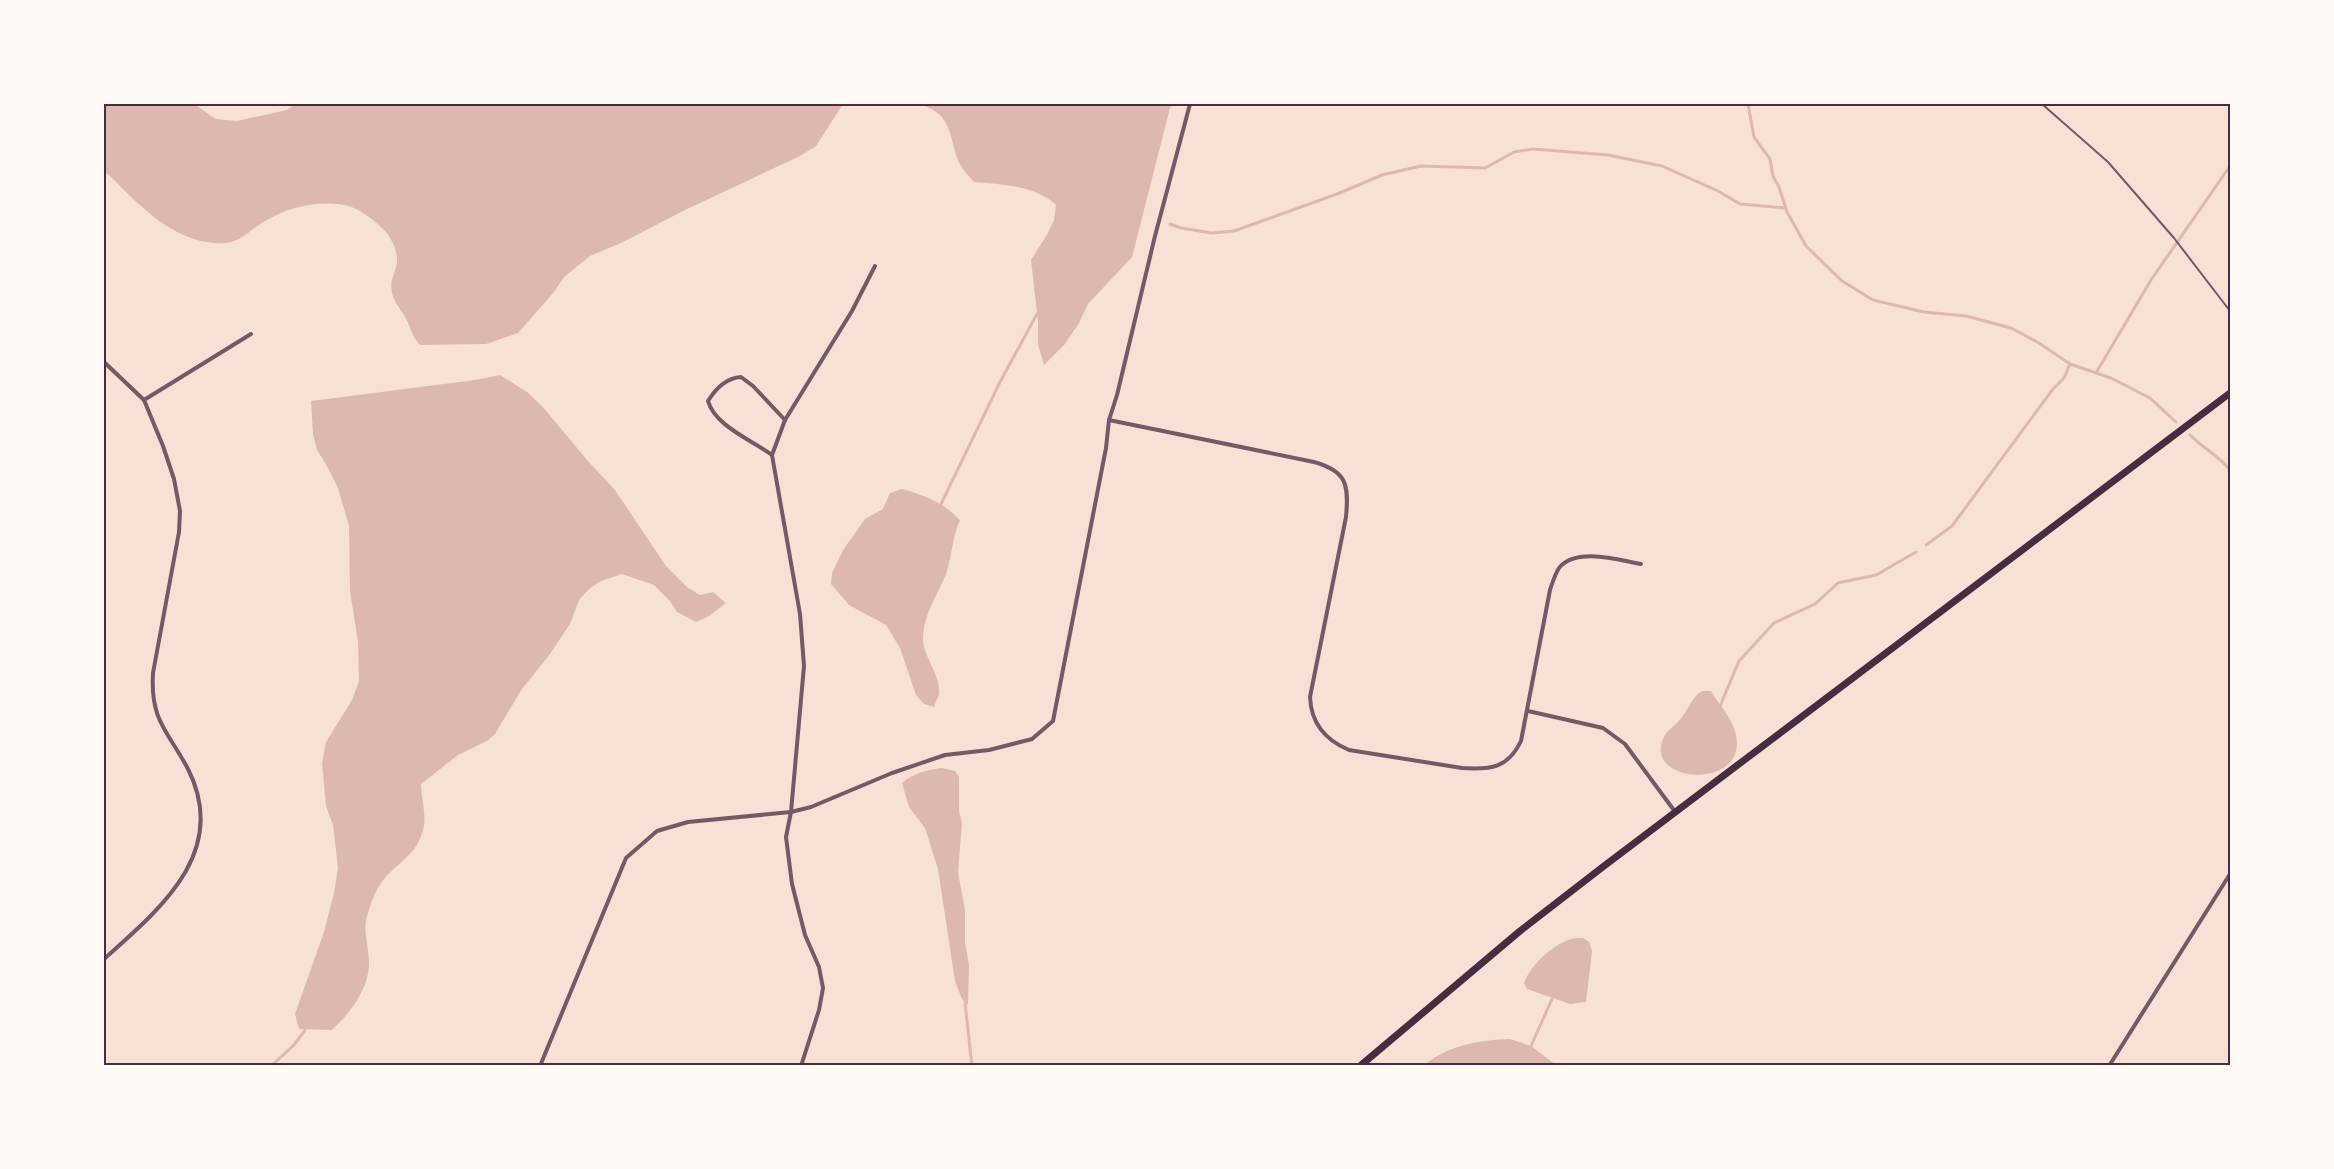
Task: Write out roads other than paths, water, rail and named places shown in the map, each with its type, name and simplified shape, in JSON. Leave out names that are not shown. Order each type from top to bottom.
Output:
[{"type":"main road","points":[[1360,1065],[1520,932],[2230,393]]},
{"type":"street","points":[[540,1065],[626,858],[657,831],[688,822],[791,812],[811,807],[892,773],[945,755],[989,750],[1032,739],[1053,721],[1106,448],[1109,420],[1190,104]]},
{"type":"street","points":[[801,1065],[819,1010],[823,988],[819,968],[805,935],[792,884],[786,837],[791,812],[804,666],[800,614],[772,455],[785,420],[852,311],[875,266]]},
{"type":"street","points":[[144,400],[251,334]]},
{"type":"street","points":[[104,362],[144,400],[174,479],[180,511],[177,548],[153,673],[154,706],[168,738],[187,769],[202,806],[202,829],[194,855],[169,895],[131,936],[104,959]]},
{"type":"street","points":[[772,455],[731,428],[711,410],[708,401],[714,391],[726,381],[741,377],[753,386],[785,420]]},
{"type":"street","points":[[1109,420],[1314,462],[1338,471],[1344,482],[1346,517],[1310,697],[1310,710],[1316,723],[1336,744],[1349,750],[1462,768],[1491,767],[1505,762],[1514,755],[1521,741],[1550,590],[1559,568],[1572,559],[1597,556],[1641,564]]},
{"type":"street","points":[[1528,711],[1603,728],[1625,744],[1677,813]]},
{"type":"street","points":[[2109,1065],[2230,874]]},
{"type":"lane","points":[[2042,104],[2108,162],[2174,238],[2230,311]]},
{"type":"waterway","points":[[1748,104],[1754,137],[1770,159],[1773,176],[1787,212],[1806,246],[1842,281],[1873,300],[1924,312],[1966,316],[2011,328],[2070,364],[2111,378],[2150,398],[2176,422]]},
{"type":"waterway","points":[[1170,224],[1212,233],[1234,231],[1337,194],[1382,175],[1421,166],[1485,168],[1514,152],[1533,149],[1608,155],[1662,166],[1718,191],[1740,204],[1785,208]]},
{"type":"waterway","points":[[2096,373],[2151,280],[2230,166]]},
{"type":"waterway","points":[[941,504],[1000,382],[1037,314]]},
{"type":"waterway","points":[[1926,545],[1952,526],[2053,389],[2064,378],[2070,364]]},
{"type":"waterway","points":[[2190,435],[2230,470]]},
{"type":"waterway","points":[[1720,706],[1739,661],[1774,623],[1815,604],[1838,583],[1876,575],[1916,552]]},
{"type":"waterway","points":[[1531,1046],[1552,999]]},
{"type":"waterway","points":[[965,1003],[972,1066]]},
{"type":"waterway","points":[[271,1066],[294,1045],[305,1030]]}]
